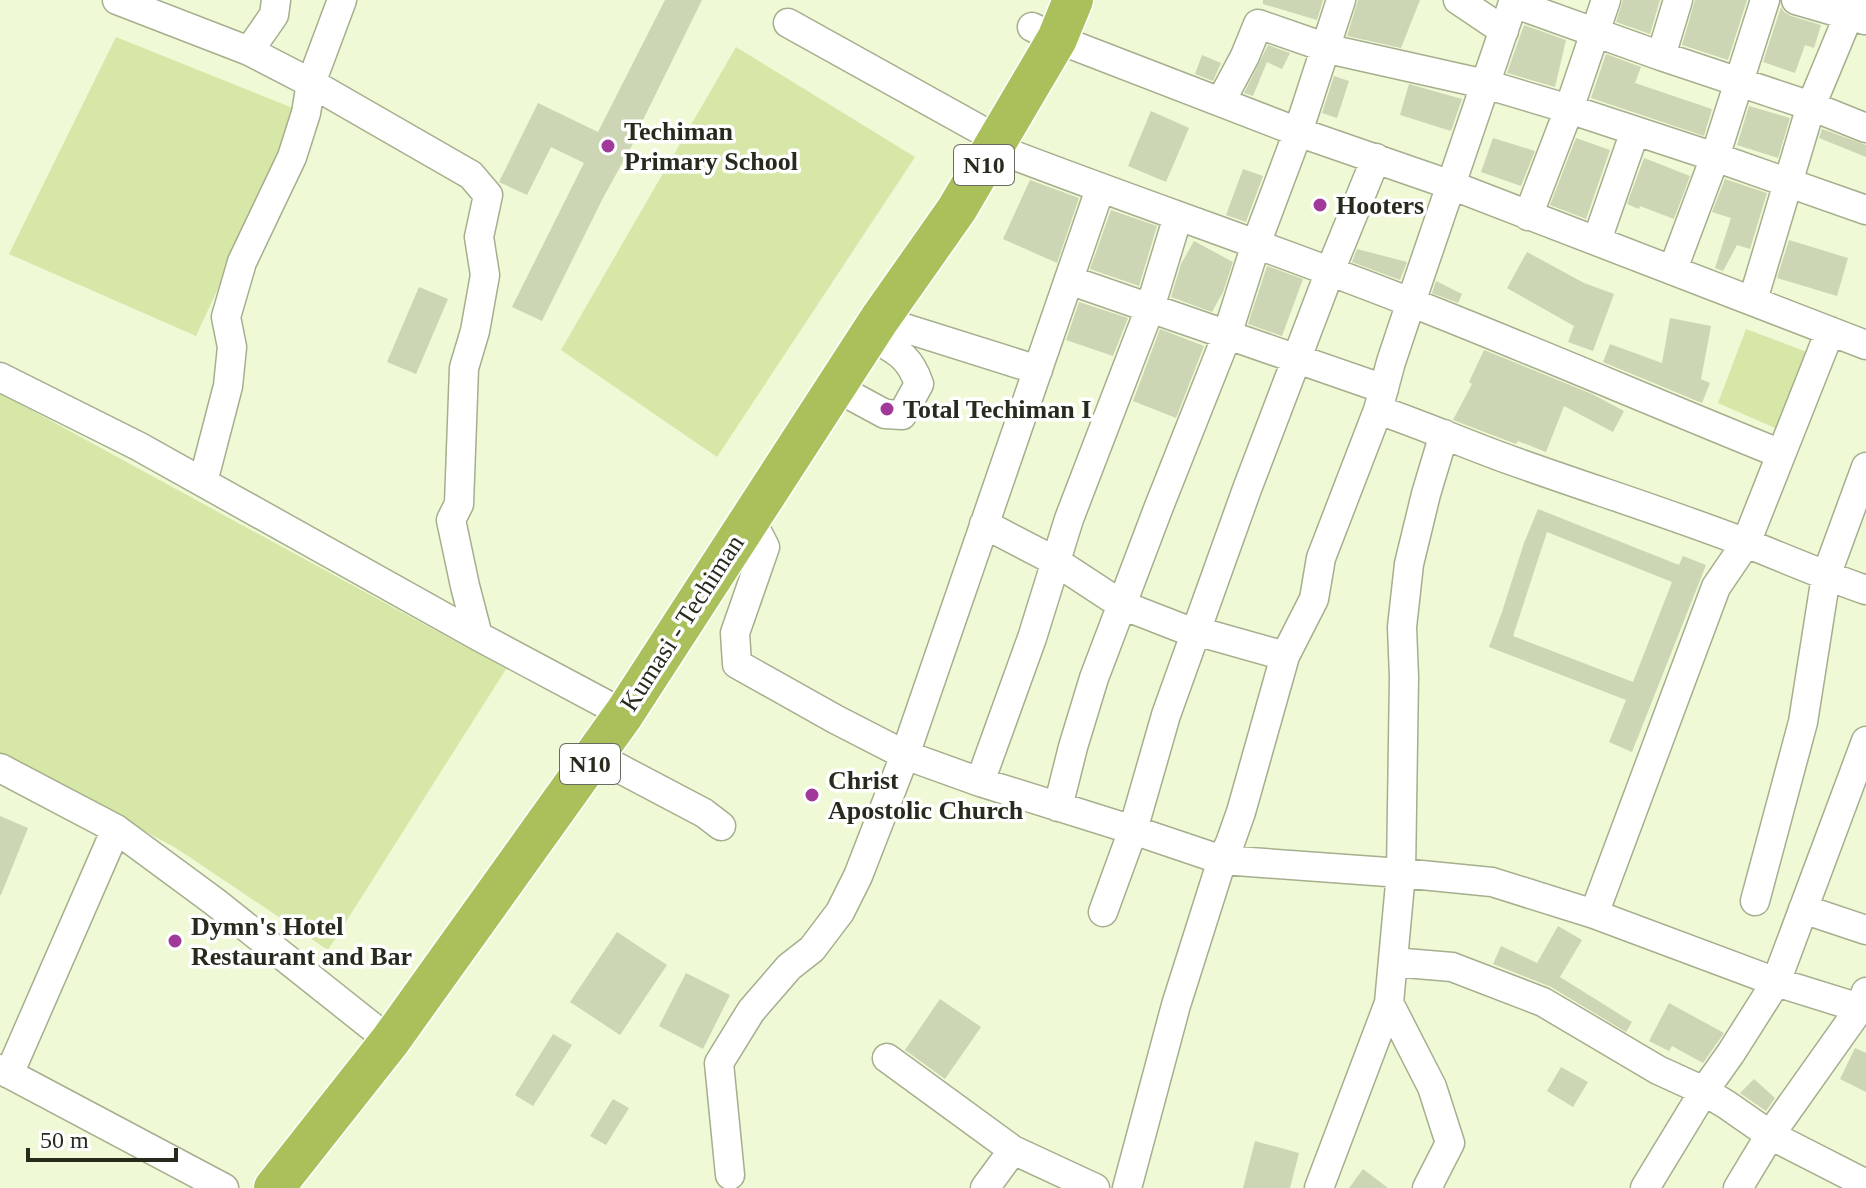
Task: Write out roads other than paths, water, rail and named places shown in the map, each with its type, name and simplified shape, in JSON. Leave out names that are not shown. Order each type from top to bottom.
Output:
[{"type":"highway","name":"N10","points":[[874,327],[957,209],[986,138],[1044,22],[1073,0]]},
{"type":"highway","name":"Kumasi - Techiman","points":[[274,1188],[390,1041],[596,756],[874,327]]},
{"type":"street","points":[[117,0],[249,51],[311,83],[471,175],[488,195],[479,237],[485,275],[475,331],[464,368],[459,504],[451,520],[478,636]]},
{"type":"street","points":[[249,51],[274,15],[276,0]]},
{"type":"street","points":[[203,482],[228,386],[232,347],[226,317],[242,262],[292,157],[306,113],[311,83],[342,0]]},
{"type":"street","points":[[1058,807],[1094,678],[1227,335],[1341,0]]},
{"type":"street","points":[[1458,0],[1504,31]]},
{"type":"street","points":[[1528,216],[1606,0]]},
{"type":"street","points":[[1661,56],[1678,0]]},
{"type":"street","points":[[1673,269],[1715,157],[1765,0]]},
{"type":"street","points":[[1753,300],[1811,106],[1857,12],[1796,0]]},
{"type":"street","points":[[1127,1188],[1176,1005],[1222,860],[1241,812],[1285,656],[1314,599],[1321,558],[1381,400],[1411,302],[1514,1],[1866,128]]},
{"type":"street","points":[[1044,22],[1298,132],[1451,185],[1866,345]]},
{"type":"street","points":[[788,23],[986,138],[1100,189],[1411,302],[1781,454]]},
{"type":"street","points":[[1221,101],[1258,24],[1333,50],[1485,84],[1569,109],[1866,210]]},
{"type":"street","points":[[1597,240],[1635,131]]},
{"type":"street","points":[[1103,912],[1133,830],[1166,715],[1247,489],[1376,158]]},
{"type":"street","points":[[730,1175],[719,1063],[751,1011],[789,967],[812,949],[840,912],[858,876],[905,755],[1100,189]]},
{"type":"street","points":[[980,782],[1032,638],[1069,519],[1150,308],[1178,216]]},
{"type":"street","points":[[1069,280],[1296,359],[1444,434],[1746,543],[1866,590]]},
{"type":"street","points":[[874,327],[1038,370]]},
{"type":"street","points":[[835,387],[885,414],[902,415],[919,384],[912,365],[874,327]]},
{"type":"street","points":[[1594,914],[1716,587],[1746,543],[1830,331]]},
{"type":"street","points":[[0,377],[138,446],[624,714]]},
{"type":"street","points":[[1319,1188],[1389,1003],[1401,873],[1402,627],[1409,564],[1444,434]]},
{"type":"street","points":[[1755,901],[1803,722],[1826,576],[1865,471]]},
{"type":"street","points":[[750,518],[765,547],[735,633],[737,664],[905,755],[1222,860],[1492,882],[1594,914],[1776,982],[1864,1003],[1770,1135],[1738,1188]]},
{"type":"street","points":[[984,524],[1055,561],[1122,605],[1194,633],[1196,631],[1285,656]]},
{"type":"street","points":[[1645,1188],[1776,982],[1864,752]]},
{"type":"street","points":[[596,756],[704,813],[721,826]]},
{"type":"street","points":[[0,768],[116,829],[215,902],[390,1041]]},
{"type":"street","points":[[116,829],[4,1072],[224,1188]]},
{"type":"street","points":[[1803,909],[1866,930]]},
{"type":"street","points":[[1393,962],[1452,967],[1543,1002],[1658,1070],[1704,1091],[1770,1135],[1866,1184]]},
{"type":"street","points":[[1389,1003],[1432,1087],[1450,1143],[1427,1188]]},
{"type":"street","points":[[887,1058],[1013,1150],[1095,1188]]},
{"type":"street","points":[[985,1188],[1013,1150]]},
{"type":"place","name":"Techiman Primary School","points":[[608,146]]},
{"type":"place","name":"Hooters","points":[[1320,205]]},
{"type":"place","name":"Total Techiman I","points":[[887,409]]},
{"type":"place","name":"Christ Apostolic Church","points":[[812,795]]},
{"type":"place","name":"Dymn's Hotel Restaurant and Bar","points":[[175,941]]}]
